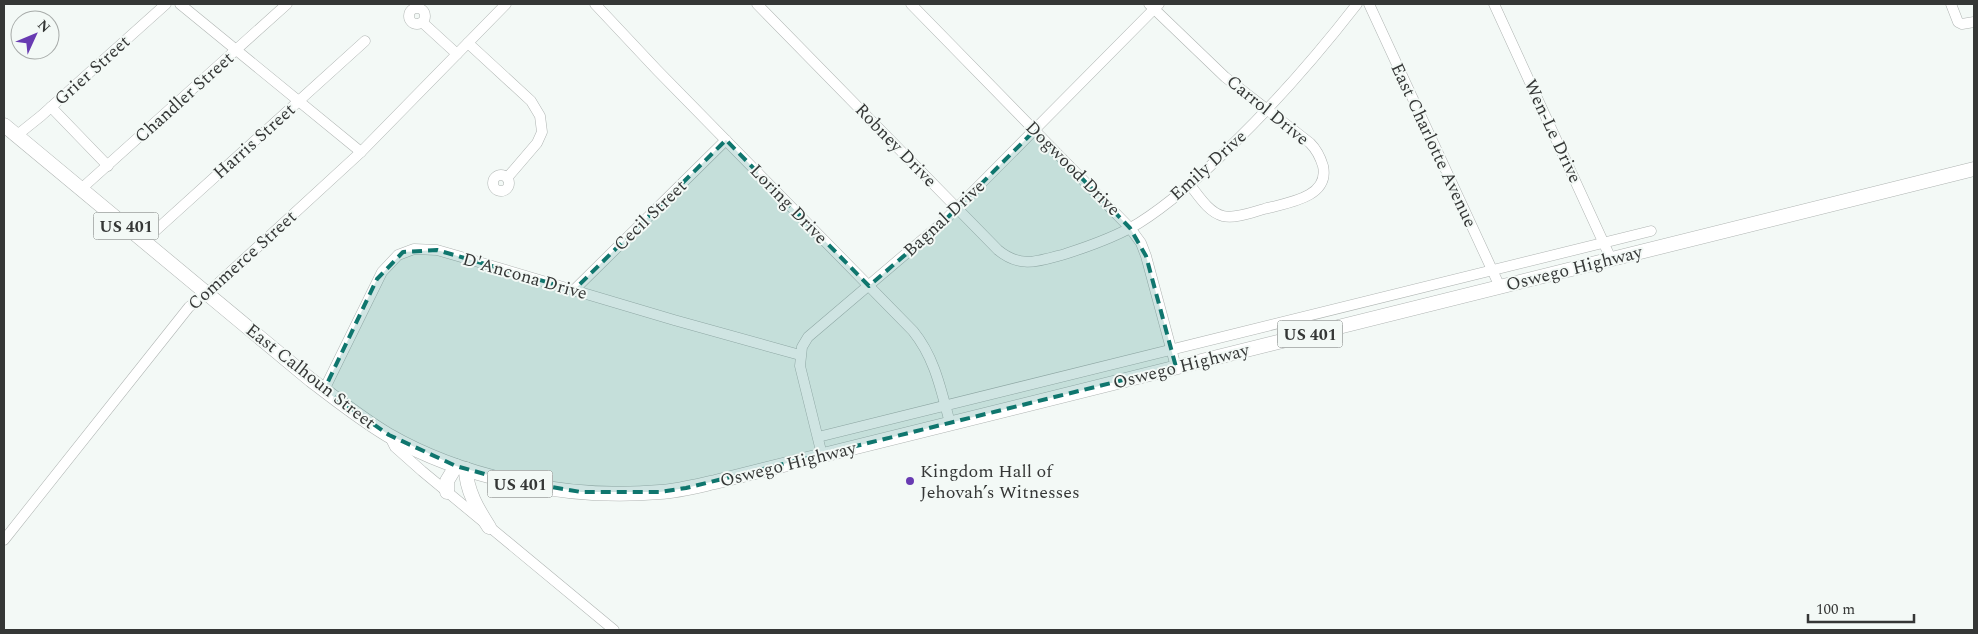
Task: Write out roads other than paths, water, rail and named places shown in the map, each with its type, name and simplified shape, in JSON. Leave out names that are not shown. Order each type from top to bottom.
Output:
[{"type":"main road","name":"East Calhoun Street","points":[[4,125],[324,390],[353,412],[389,435]]},
{"type":"main road","name":"Oswego Highway","points":[[389,435],[461,467],[499,478],[546,488],[581,492],[660,492],[716,482],[1974,169]]},
{"type":"main road","points":[[447,492],[447,481],[461,467],[475,503],[489,527]]},
{"type":"main road","points":[[475,503],[479,489],[488,482],[499,478]]},
{"type":"street","name":"Grier Street","points":[[16,136],[166,4]]},
{"type":"street","points":[[180,4],[361,152]]},
{"type":"street","name":"Chandler Street","points":[[82,190],[287,4]]},
{"type":"street","name":"Commerce Street","points":[[4,540],[189,307],[213,288],[361,152],[506,4]]},
{"type":"street","name":"Loring Drive","points":[[595,4],[923,344],[936,371],[950,423]]},
{"type":"street","name":"Robney Drive","points":[[756,4],[957,208],[1011,260],[1022,263],[1048,258],[1076,250],[1130,228]]},
{"type":"street","name":"Dogwood Drive","points":[[911,4],[1130,228],[1141,243],[1176,368]]},
{"type":"street","name":"Emily Drive","points":[[1130,228],[1190,185],[1267,110],[1306,68],[1357,4]]},
{"type":"street","name":"East Charlotte Avenue","points":[[1369,4],[1500,287]]},
{"type":"street","name":"Wen-Le Drive","points":[[1494,4],[1611,259]]},
{"type":"street","points":[[1951,4],[1958,22],[1962,24],[1974,22]]},
{"type":"street","name":"Bagnal Drive","points":[[800,355],[804,342],[813,332],[920,243],[957,208],[1035,130],[1154,5]]},
{"type":"street","name":"Carrol Drive","points":[[1154,5],[1225,77],[1310,143],[1318,152],[1324,174],[1315,191],[1305,197],[1225,217],[1212,211],[1190,185]]},
{"type":"street","points":[[422,22],[457,54]]},
{"type":"street","name":"Harris Street","points":[[144,241],[365,42]]},
{"type":"street","points":[[468,43],[531,101],[540,116],[542,132],[537,143],[506,178]]},
{"type":"street","points":[[51,107],[108,166]]},
{"type":"street","name":"Cecil Street","points":[[574,290],[726,140]]},
{"type":"street","name":"Oswego Highway","points":[[818,437],[1651,231]]},
{"type":"street","name":"D'Ancona Drive","points":[[324,390],[382,272],[390,262],[408,250],[437,250],[800,355]]},
{"type":"street","points":[[800,355],[800,366],[822,455]]},
{"type":"street","name":"East Calhoun Street","points":[[389,435],[395,447],[614,630]]},
{"type":"place","name":"Kingdom Hall of Jehovah’s Witnesses","points":[[910,481]]}]
